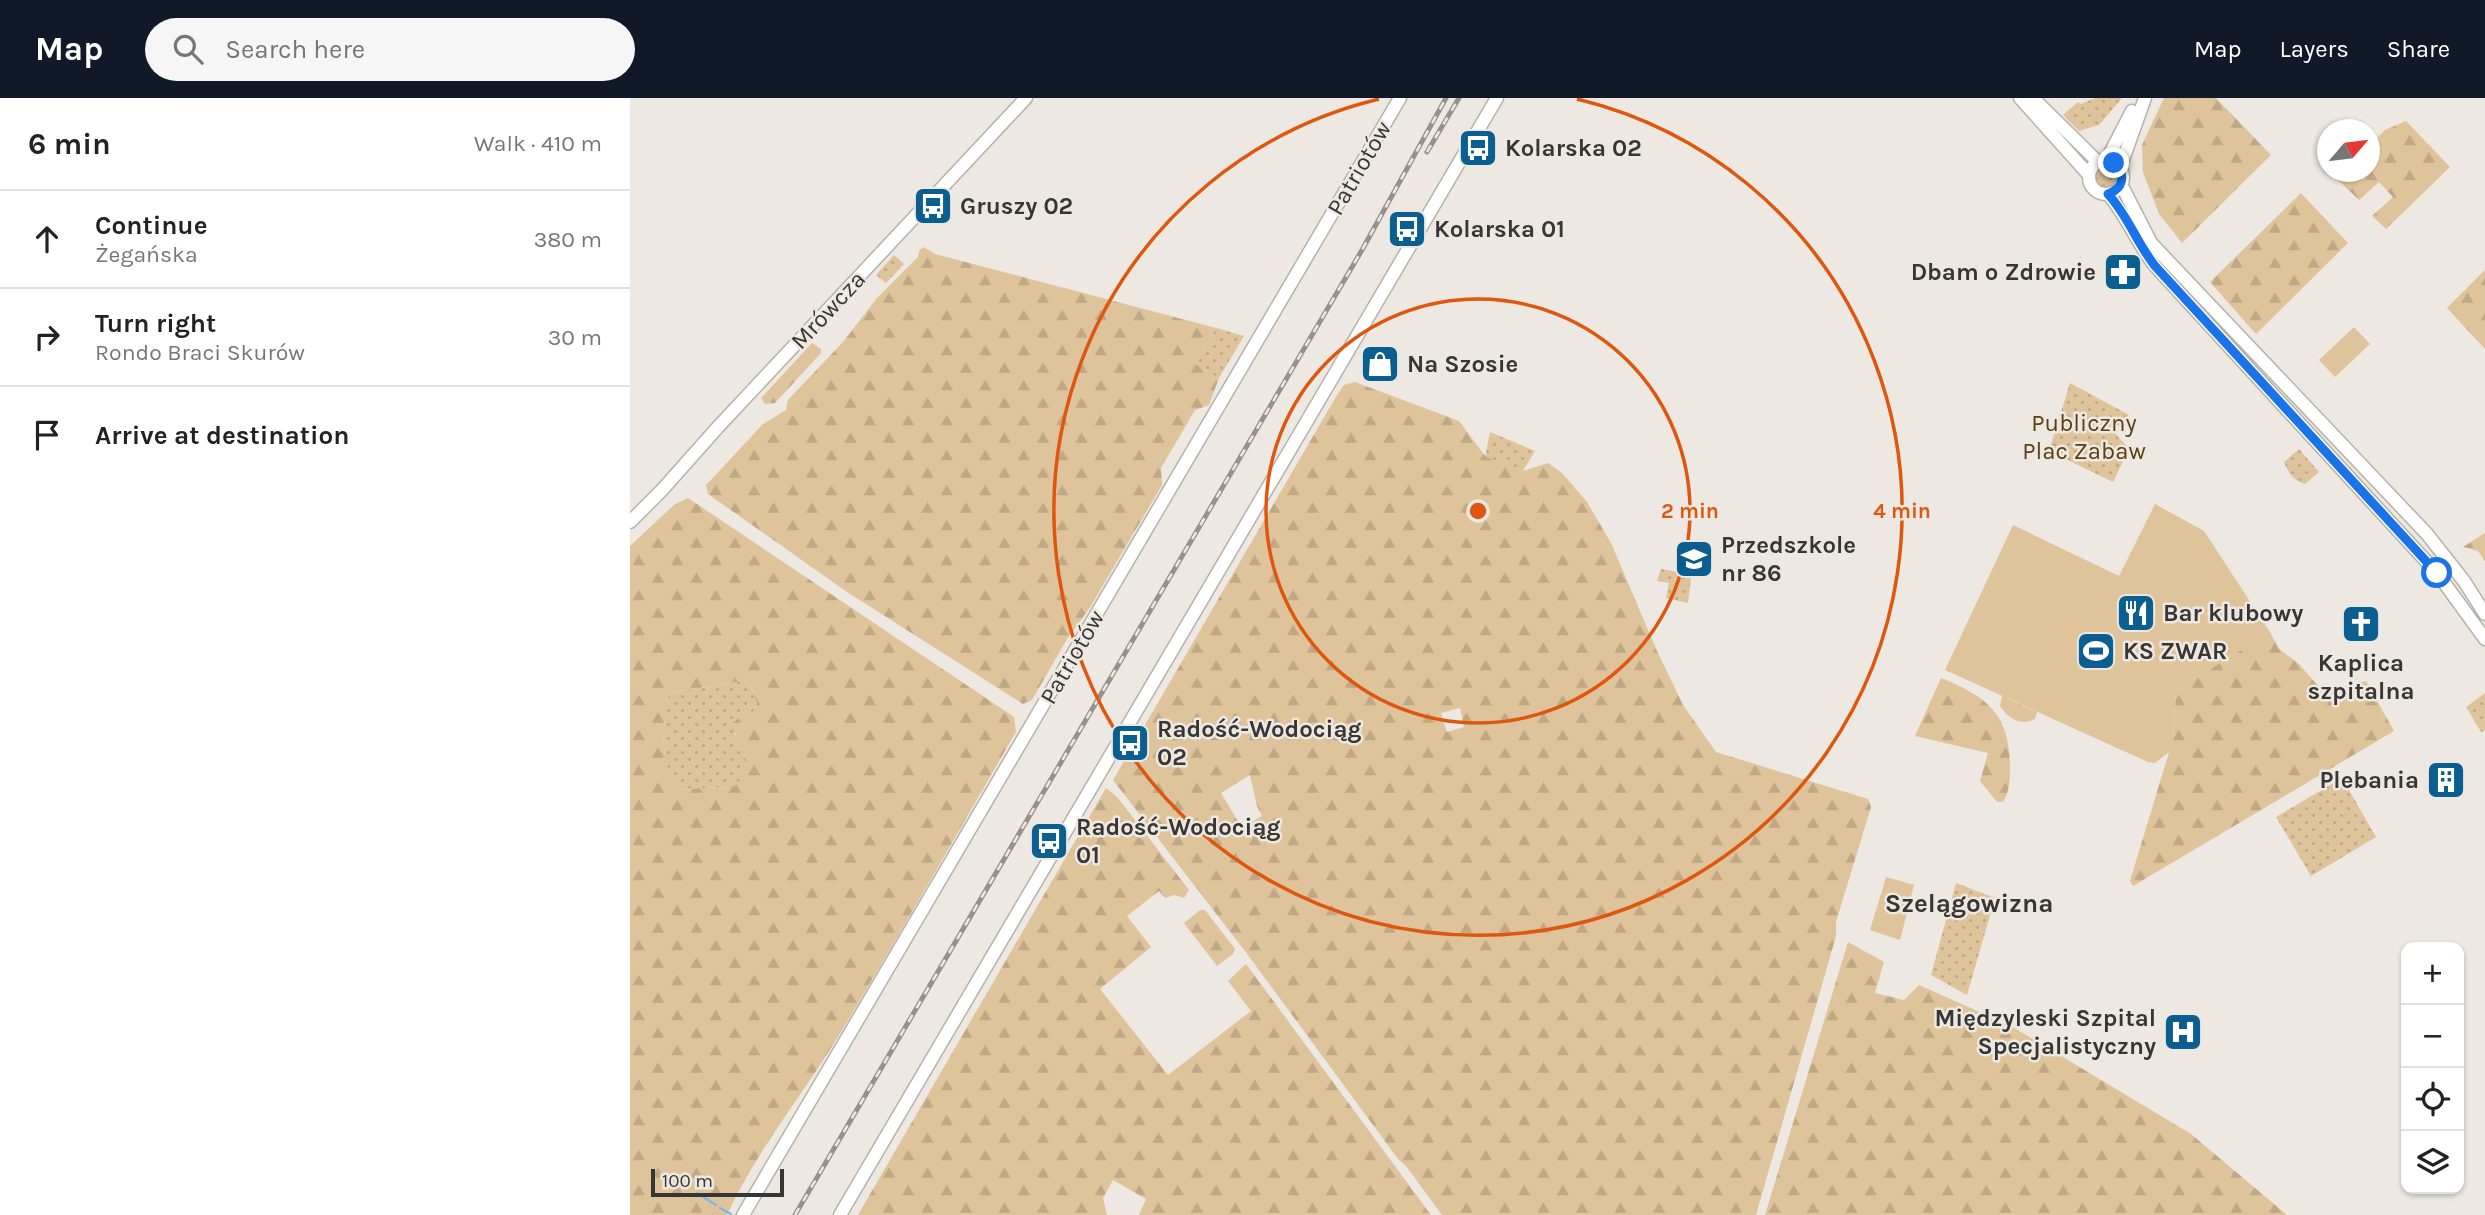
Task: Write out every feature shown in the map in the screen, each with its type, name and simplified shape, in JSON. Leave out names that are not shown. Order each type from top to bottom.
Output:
[{"type":"main road","name":"Mrówcza","points":[[630,522],[663,490],[726,418],[1026,98]]},
{"type":"main road","name":"Patriotów","points":[[743,1215],[1400,98]]},
{"type":"main road","points":[[840,1215],[1497,98]]},
{"type":"main road","points":[[2020,98],[2089,174],[2094,189],[2108,194],[2122,209],[2143,251],[2155,266],[2437,573],[2485,639]]},
{"type":"main road","points":[[2033,98],[2102,161],[2114,163],[2120,168]]},
{"type":"main road","points":[[2089,174],[2092,167],[2102,161],[2139,98]]},
{"type":"main road","points":[[2108,194],[2116,191],[2121,184],[2120,168],[2145,98]]},
{"type":"main road","points":[[2121,184],[2151,243],[2334,439],[2427,534],[2464,581],[2485,614]]},
{"type":"green space","points":[[2095,98],[2122,98],[2099,125],[2079,131],[2063,115],[2078,102],[2081,104]]},
{"type":"green space","points":[[2164,98],[2216,98],[2271,155],[2182,243],[2159,214],[2143,172],[2142,145]]},
{"type":"green space","points":[[2406,121],[2450,167],[2386,229],[2372,216],[2393,197],[2379,182],[2380,135]]},
{"type":"green space","points":[[2106,167],[2113,170],[2116,177],[2113,184],[2106,187],[2099,184],[2096,177],[2099,170]]},
{"type":"green space","points":[[2340,182],[2379,182],[2359,200]]},
{"type":"green space","points":[[2301,193],[2348,243],[2256,334],[2210,282]]},
{"type":"green space","points":[[923,247],[935,254],[1216,328],[1195,364],[1219,378],[1209,405],[1195,410],[1161,468],[1162,485],[1032,700],[1023,704],[847,592],[708,494],[706,485],[763,424],[786,410],[788,400],[843,342],[877,298],[918,257]]},
{"type":"green space","points":[[894,255],[904,264],[886,283],[876,275]]},
{"type":"green space","points":[[2485,270],[2485,349],[2447,308]]},
{"type":"green space","points":[[2354,327],[2370,344],[2335,377],[2319,360]]},
{"type":"green space","points":[[1216,328],[1244,336],[1219,378],[1195,364]]},
{"type":"green space","points":[[812,343],[821,349],[821,353],[775,403],[765,404],[761,398]]},
{"type":"green space","points":[[1355,382],[1459,421],[1486,457],[1523,471],[1548,463],[1562,473],[1587,502],[1611,543],[1683,705],[1716,752],[1868,799],[1871,807],[1836,922],[1836,936],[1756,1215],[1442,1215],[1248,955],[1113,780],[1344,385]],"holes":[[[1460,708],[1464,727],[1447,732],[1441,713]],[[1250,775],[1262,816],[1242,828],[1221,793]]]},
{"type":"green space","name":"Publiczny Plac Zabaw","points":[[2070,383],[2129,415],[2113,431],[2129,449],[2113,482],[2049,451]]},
{"type":"green space","points":[[1490,432],[1535,451],[1523,471],[1485,457]]},
{"type":"green space","points":[[2299,449],[2319,472],[2305,484],[2292,476],[2284,462]]},
{"type":"green space","points":[[688,498],[1014,717],[1016,732],[862,997],[752,1168],[727,1215],[630,1215],[630,546],[675,504]],"holes":[[[749,680],[757,703],[753,712],[743,714],[733,723],[746,762],[746,769],[734,787],[678,789],[667,767],[665,755],[664,730],[669,693]]]},
{"type":"green space","name":"KS ZWAR","points":[[2155,504],[2204,531],[2270,632],[2176,690],[2173,739],[2169,752],[2155,763],[2148,762],[1945,670],[2013,525],[2119,576]]},
{"type":"green space","points":[[2485,533],[2485,561],[2478,551],[2463,547]]},
{"type":"green space","points":[[1661,569],[1684,573],[1684,577],[1691,578],[1688,603],[1666,598],[1669,583],[1657,581]]},
{"type":"green space","points":[[2270,632],[2279,649],[2299,664],[2324,693],[2366,681],[2394,731],[2133,886],[2130,881],[2173,739],[2176,690]]},
{"type":"green space","points":[[1941,678],[1983,700],[2000,720],[2009,747],[2010,765],[2010,780],[2003,802],[1997,802],[1980,781],[1988,753],[1915,736]]},
{"type":"green space","points":[[749,680],[757,703],[753,712],[734,733],[747,761],[741,780],[735,787],[678,789],[667,767],[665,755],[664,730],[669,693]]},
{"type":"green space","points":[[2485,693],[2485,730],[2481,732],[2466,707]]},
{"type":"green space","points":[[2002,696],[2037,712],[2035,719],[2024,722],[2011,718],[2000,706]]},
{"type":"green space","points":[[2342,778],[2376,837],[2311,876],[2276,817]]},
{"type":"green space","points":[[1106,788],[1118,798],[1189,890],[1184,898],[1174,895],[1165,898],[1159,891],[1127,916],[1151,947],[1100,989],[1168,1075],[1251,1011],[1228,981],[1246,964],[1431,1215],[1139,1215],[1146,1199],[1113,1180],[1103,1198],[1107,1215],[858,1215]]},
{"type":"green space","points":[[1886,877],[1914,885],[1900,940],[1870,930]]},
{"type":"green space","points":[[1956,883],[1995,898],[1967,995],[1931,975]]},
{"type":"green space","points":[[1200,910],[1205,910],[1235,949],[1233,954],[1217,966],[1184,923]]},
{"type":"green space","points":[[1848,942],[1884,962],[1875,993],[1904,1000],[1919,985],[2011,1026],[2191,1134],[2287,1215],[1765,1215]]},
{"type":"waterway","points":[[697,1193],[716,1205]]},
{"type":"waterway","points":[[720,1208],[731,1214]]},
{"type":"railway","points":[[795,1215],[1362,250],[1446,98]]},
{"type":"railway","points":[[1427,152],[1459,98]]},
{"type":"place","name":"Kolarska 02","points":[[1478,148]]},
{"type":"place","name":"Gruszy 02","points":[[933,206]]},
{"type":"place","name":"Kolarska 01","points":[[1407,229]]},
{"type":"place","name":"Dbam o Zdrowie","points":[[2123,272]]},
{"type":"place","name":"Na Szosie","points":[[1380,364]]},
{"type":"place","name":"Przedszkole nr 86","points":[[1694,559]]},
{"type":"place","name":"Bar klubowy","points":[[2136,613]]},
{"type":"place","name":"Kaplica szpitalna","points":[[2361,624]]},
{"type":"place","name":"KS ZWAR","points":[[2096,651]]},
{"type":"place","name":"Radość-Wodociąg 02","points":[[1130,743]]},
{"type":"place","name":"Plebania","points":[[2446,780]]},
{"type":"place","name":"Radość-Wodociąg 01","points":[[1049,841]]},
{"type":"place","name":"Międzyleski Szpital Specjalistyczny","points":[[2183,1032]]},
{"type":"district","name":"Szelągowizna","points":[[1969,903]]},
{"type":"route","points":[[2114,163],[2122,172],[2122,180],[2119,188],[2108,194],[2122,209],[2143,251],[2437,573]]}]
